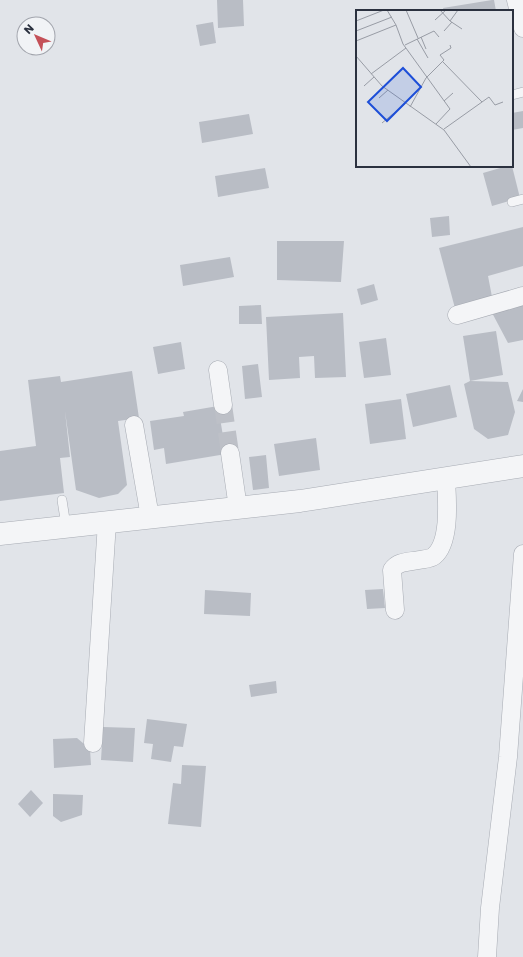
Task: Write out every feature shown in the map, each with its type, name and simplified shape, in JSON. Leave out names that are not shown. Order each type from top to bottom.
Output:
[{"type":"street","points":[[516,0],[519,23]]},
{"type":"street","points":[[457,315],[523,296]]},
{"type":"street","points":[[218,370],[223,405]]},
{"type":"street","points":[[134,425],[150,517]]},
{"type":"street","points":[[230,453],[238,508]]},
{"type":"street","points":[[0,534],[300,501],[523,466]]},
{"type":"street","points":[[395,610],[392,570],[395,566],[402,563],[433,557],[441,547],[445,532],[447,506],[446,479]]},
{"type":"street","points":[[92,743],[107,522]]},
{"type":"street","points":[[487,957],[490,908],[508,757],[523,554]]},
{"type":"lane","points":[[513,95],[523,92]]},
{"type":"lane","points":[[512,202],[523,199]]},
{"type":"lane","points":[[62,500],[66,526]]},
{"type":"building","points":[[217,0],[243,0],[244,26],[218,28]]},
{"type":"building","points":[[494,0],[496,10],[444,10],[443,8]]},
{"type":"building","points":[[213,22],[216,43],[200,46],[196,25]]},
{"type":"building","points":[[523,111],[523,128],[513,130],[513,113]]},
{"type":"building","points":[[249,114],[253,134],[202,143],[199,122]]},
{"type":"building","points":[[504,167],[512,167],[520,198],[492,206],[483,173]]},
{"type":"building","points":[[265,168],[269,188],[218,197],[215,176]]},
{"type":"building","points":[[449,216],[450,235],[432,237],[430,218]]},
{"type":"building","points":[[523,227],[523,266],[488,276],[493,302],[456,312],[439,248]]},
{"type":"building","points":[[277,241],[344,241],[341,282],[277,280]]},
{"type":"building","points":[[230,257],[234,277],[183,286],[180,265]]},
{"type":"building","points":[[374,284],[378,300],[361,305],[357,289]]},
{"type":"building","points":[[523,302],[523,340],[508,343],[490,309]]},
{"type":"building","points":[[261,305],[262,324],[239,324],[239,306]]},
{"type":"building","points":[[343,313],[346,377],[315,378],[314,356],[299,357],[300,378],[269,380],[266,317]]},
{"type":"building","points":[[496,331],[503,375],[470,381],[463,336]]},
{"type":"building","points":[[386,338],[391,375],[364,378],[359,342]]},
{"type":"building","points":[[181,342],[185,369],[158,374],[153,347]]},
{"type":"building","points":[[258,364],[262,397],[245,399],[242,366]]},
{"type":"building","points":[[132,371],[139,418],[118,421],[127,485],[118,494],[99,498],[76,490],[65,411],[70,457],[60,458],[64,493],[0,501],[0,451],[36,446],[28,380],[60,376],[61,382]]},
{"type":"building","points":[[470,381],[508,382],[515,412],[508,435],[488,439],[474,429],[464,384]]},
{"type":"building","points":[[450,385],[457,417],[413,427],[406,394]]},
{"type":"building","points":[[523,389],[523,402],[517,401]]},
{"type":"building","points":[[401,399],[406,439],[370,444],[365,404]]},
{"type":"building","points":[[218,406],[226,454],[166,464],[164,448],[154,450],[150,421],[184,416],[183,412]]},
{"type":"building","points":[[316,438],[320,470],[279,476],[274,444]]},
{"type":"building","points":[[266,455],[269,488],[253,490],[249,457]]},
{"type":"building","points":[[383,589],[385,608],[367,609],[365,590]]},
{"type":"building","points":[[205,590],[251,593],[250,616],[204,614]]},
{"type":"building","points":[[276,681],[277,693],[251,697],[249,685]]},
{"type":"building","points":[[147,719],[187,724],[183,747],[174,746],[171,762],[151,759],[153,744],[144,743]]},
{"type":"building","points":[[103,727],[135,728],[133,762],[101,760]]},
{"type":"building","points":[[77,738],[90,749],[91,765],[54,768],[53,739]]},
{"type":"building","points":[[182,765],[206,766],[201,827],[168,824],[173,783],[181,784]]},
{"type":"building","points":[[31,790],[43,803],[30,817],[18,804]]},
{"type":"building","points":[[53,794],[83,795],[82,815],[61,822],[53,816]]},
{"type":"tunnel","points":[[223,405],[230,453]]}]
